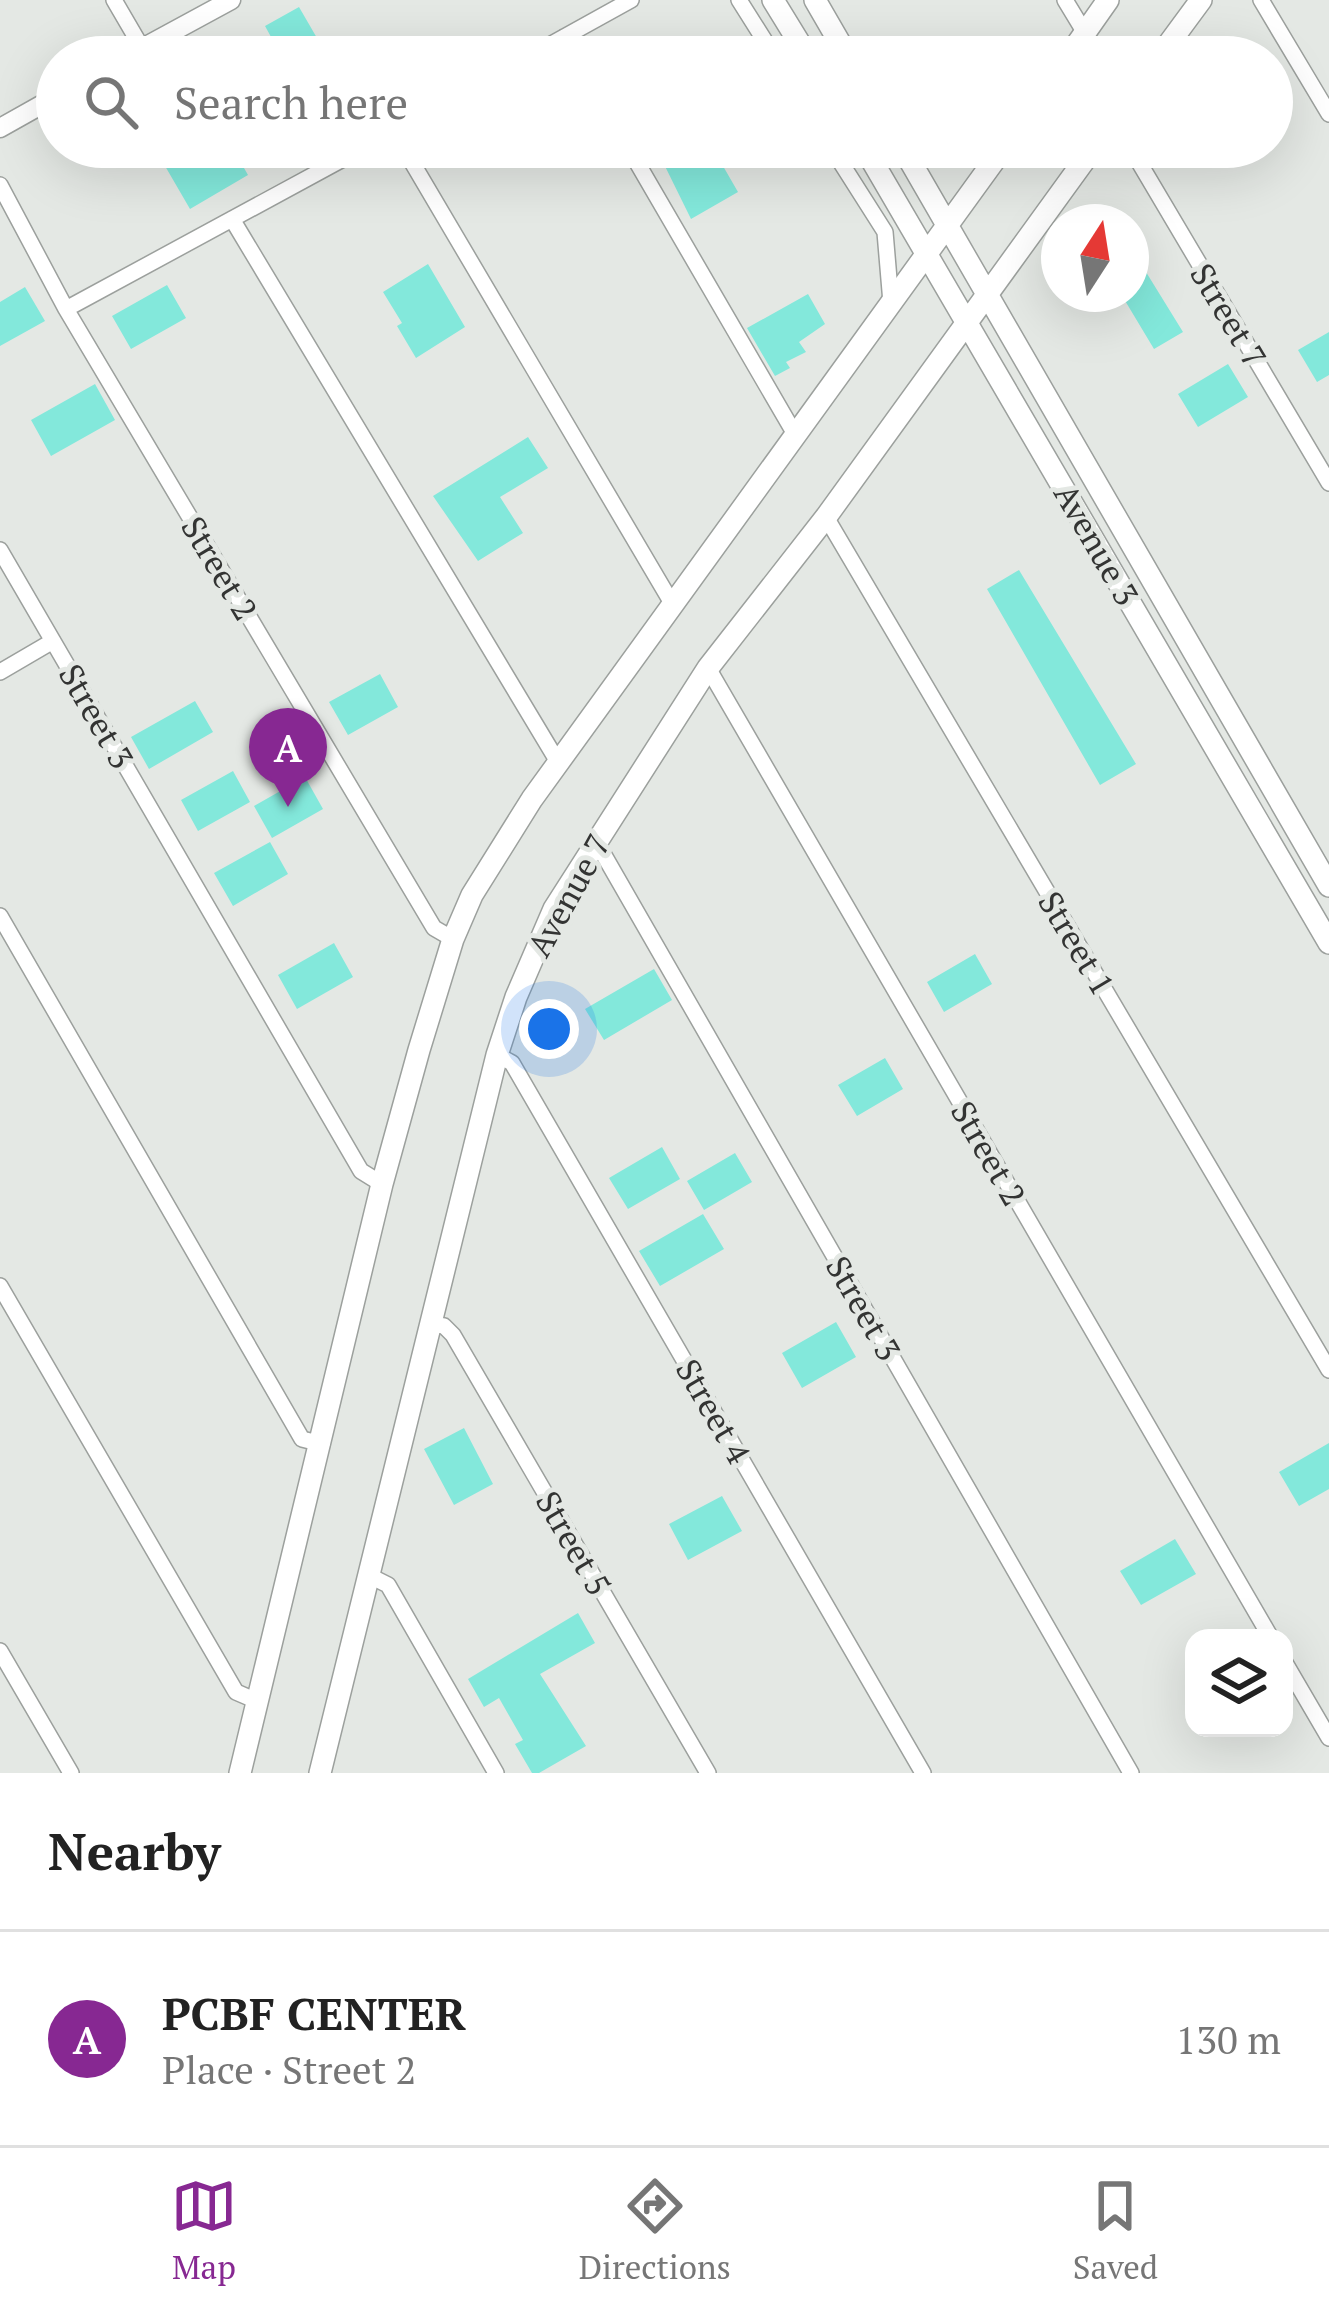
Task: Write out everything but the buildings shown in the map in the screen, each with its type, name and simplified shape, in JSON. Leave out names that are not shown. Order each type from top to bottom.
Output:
[{"type":"main road","points":[[773,0],[795,36]]},
{"type":"main road","points":[[814,0],[835,36]]},
{"type":"main road","points":[[1083,36],[1108,0]]},
{"type":"main road","points":[[1174,36],[1201,0]]},
{"type":"main road","name":"Avenue 3","points":[[877,168],[1329,943]]},
{"type":"main road","name":"Avenue 3","points":[[914,168],[1329,886]]},
{"type":"main road","points":[[240,1773],[382,1184],[453,939],[472,895],[558,763],[989,168]]},
{"type":"main road","name":"Avenue 7","points":[[320,1773],[497,1055],[535,949],[554,909],[708,668],[826,517],[1079,168]]},
{"type":"street","points":[[114,0],[128,36]]},
{"type":"street","points":[[164,36],[230,0]]},
{"type":"street","points":[[566,36],[631,0]]},
{"type":"street","points":[[739,0],[762,36]]},
{"type":"street","points":[[1065,0],[1085,33]]},
{"type":"street","points":[[1261,0],[1282,36]]},
{"type":"street","points":[[1293,54],[1329,114]]},
{"type":"street","points":[[0,128],[36,108]]},
{"type":"street","points":[[66,309],[326,168]]},
{"type":"street","points":[[415,168],[674,604]]},
{"type":"street","points":[[640,168],[796,436]]},
{"type":"street","points":[[844,168],[885,232],[891,306]]},
{"type":"street","name":"Street 7","points":[[1142,168],[1329,483]]},
{"type":"street","points":[[859,191],[883,178]]},
{"type":"street","name":"Street 2","points":[[0,185],[66,309],[434,928],[453,939]]},
{"type":"street","points":[[232,219],[558,763]]},
{"type":"street","name":"Street 1","points":[[826,517],[1329,1370]]},
{"type":"street","name":"Street 3","points":[[0,550],[361,1171],[382,1184]]},
{"type":"street","points":[[0,672],[53,641]]},
{"type":"street","name":"Street 2","points":[[708,668],[1266,1629]]},
{"type":"street","name":"Street 3","points":[[597,843],[1132,1773]]},
{"type":"street","points":[[0,916],[302,1439],[322,1444]]},
{"type":"street","name":"Street 4","points":[[497,1055],[512,1063],[524,1083],[923,1773]]},
{"type":"street","points":[[0,1286],[236,1692],[257,1701]]},
{"type":"street","name":"Street 5","points":[[431,1324],[444,1326],[453,1335],[708,1773]]},
{"type":"street","points":[[368,1575],[388,1585],[496,1773]]},
{"type":"street","points":[[0,1651],[71,1773]]},
{"type":"street","points":[[1293,1676],[1329,1738]]},
{"type":"place","name":"PCBF CENTER","points":[[288,807]]}]
